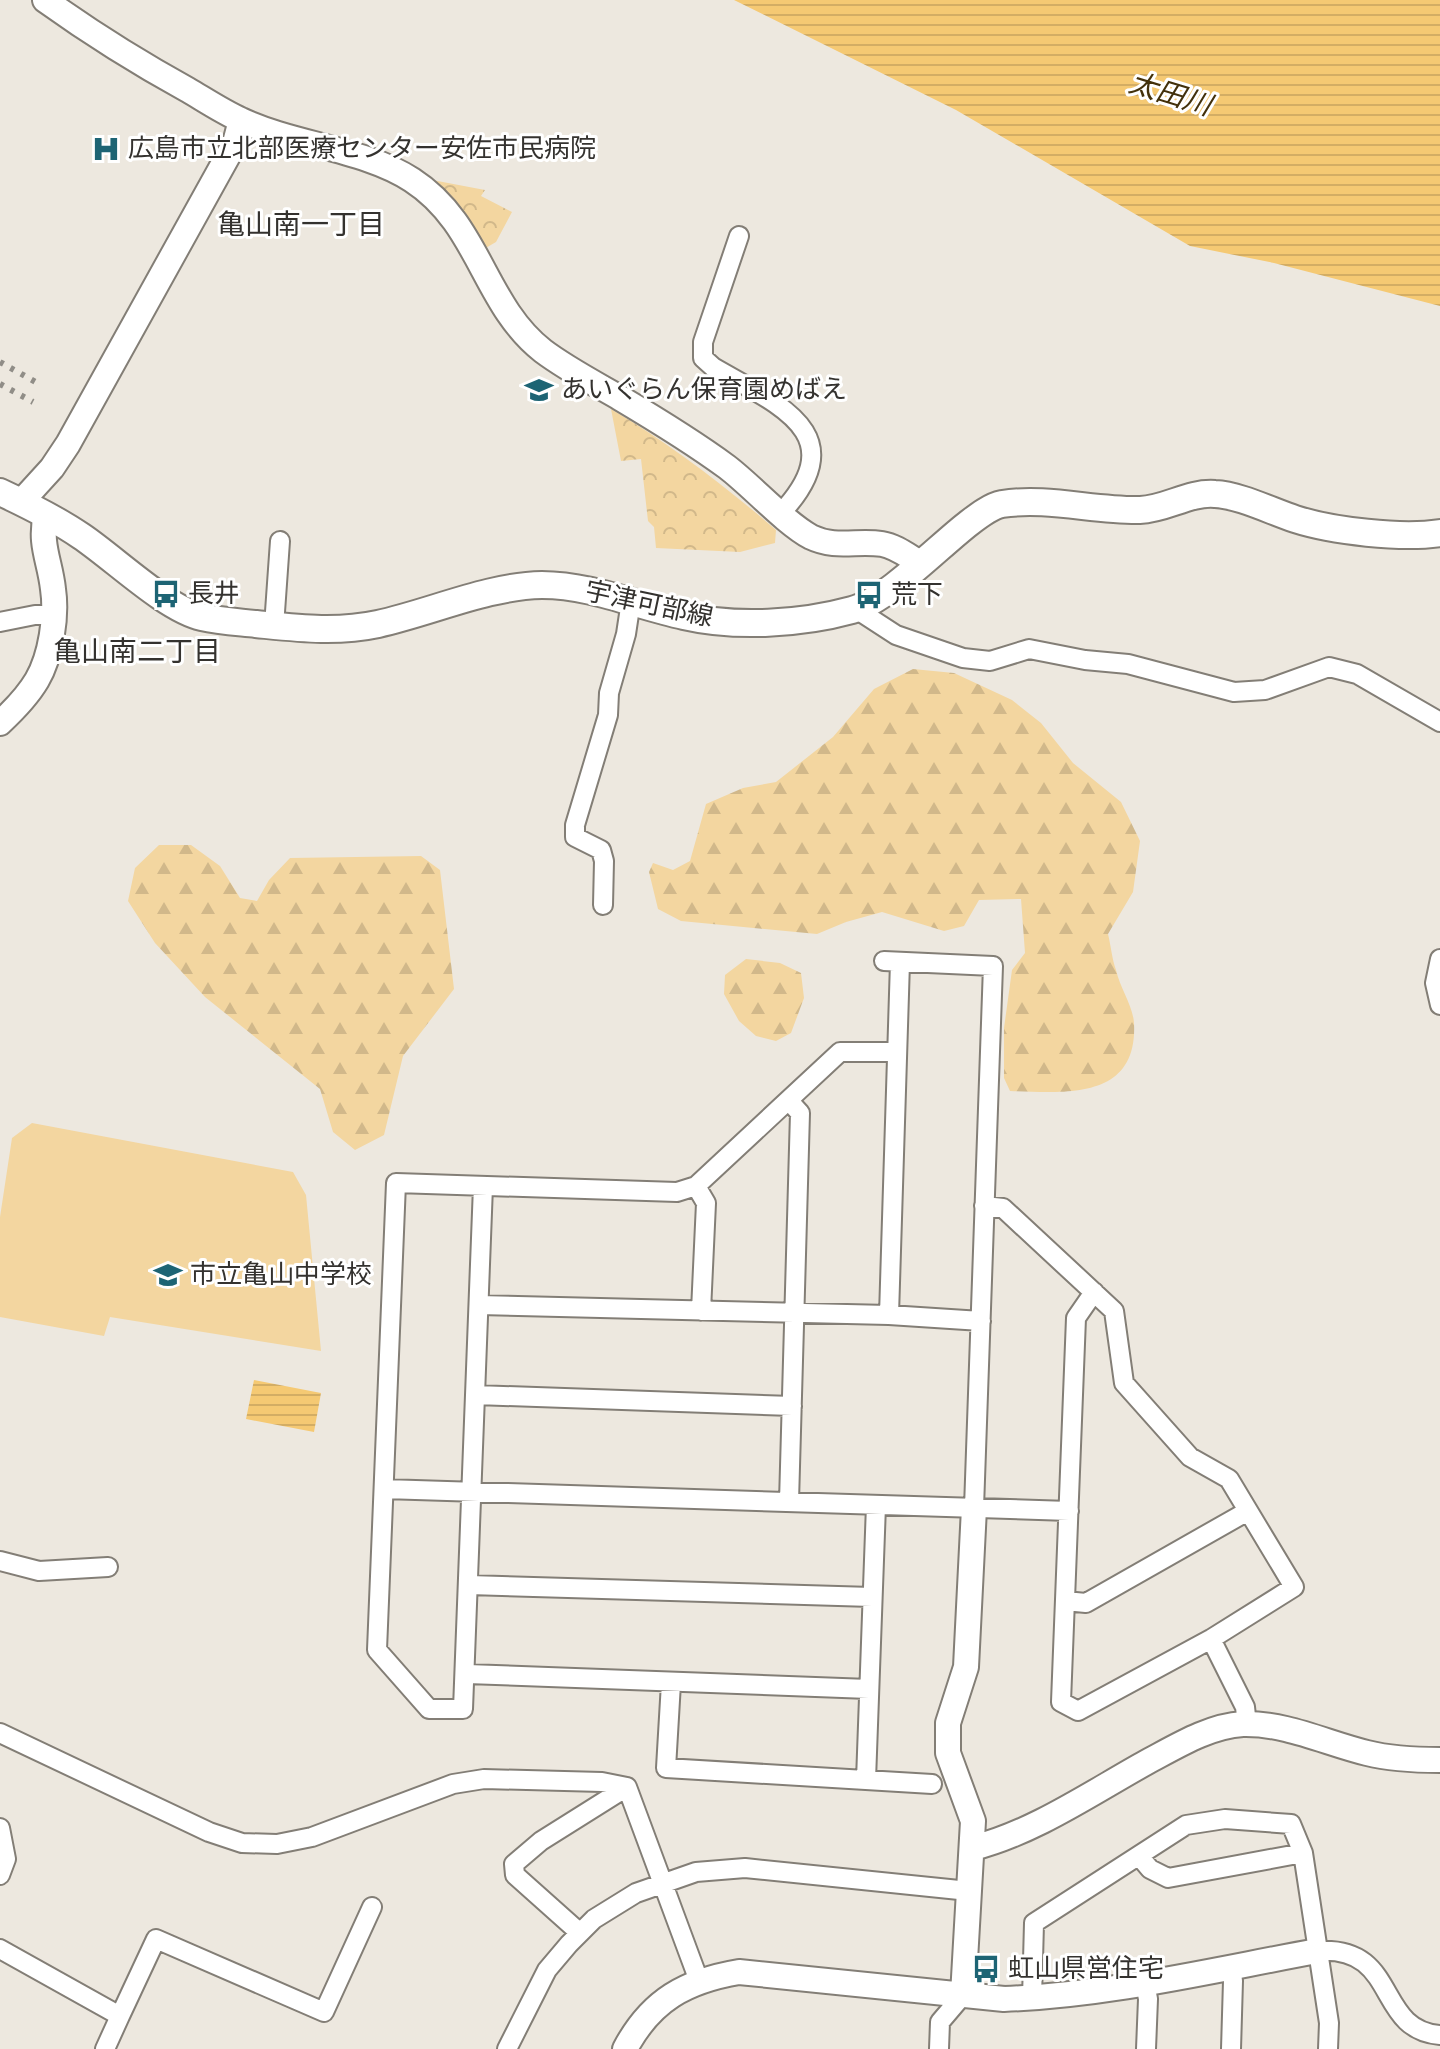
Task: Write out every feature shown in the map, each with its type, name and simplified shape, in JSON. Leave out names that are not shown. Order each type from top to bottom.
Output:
[{"type":"main road","name":"宇津可部線","points":[[10,497],[80,535],[170,602],[198,617],[329,631],[376,624],[508,587],[546,585],[591,590],[687,617],[760,622],[807,619],[856,609],[888,591],[977,517],[999,505],[1138,510],[1158,508],[1195,494],[1218,494],[1301,521],[1371,533],[1440,533]]},
{"type":"street","points":[[45,0],[150,69],[241,120],[285,137],[389,168],[411,179],[447,210],[461,229],[510,319],[522,333],[571,370],[666,425],[727,468],[807,535],[825,543],[882,544],[920,563]]},
{"type":"street","points":[[10,497],[61,457],[235,143],[241,120]]},
{"type":"street","points":[[739,236],[703,342],[703,358],[783,408],[800,422],[810,441],[812,458],[804,481],[781,513]]},
{"type":"street","points":[[0,723],[22,702],[38,678],[54,615],[53,589],[42,533],[46,515]]},
{"type":"street","points":[[274,626],[280,541]]},
{"type":"street","points":[[603,905],[604,861],[601,850],[575,837],[575,825],[608,715],[609,693],[626,634],[631,601]]},
{"type":"street","points":[[856,609],[896,635],[963,658],[990,661],[1029,649],[1085,660],[1128,664],[1234,692],[1265,690],[1329,667],[1357,674],[1440,722]]},
{"type":"street","points":[[0,622],[35,615],[54,615]]},
{"type":"street","points":[[1440,959],[1435,983],[1440,1005]]},
{"type":"street","points":[[889,1315],[897,1052],[892,961],[993,966],[966,1667],[948,1723],[948,1753],[973,1821],[973,1848],[963,1995],[940,2022],[939,2049]]},
{"type":"street","points":[[483,1186],[467,1674],[463,1709],[429,1709],[377,1650],[396,1183],[677,1192],[696,1186],[840,1052],[897,1052]]},
{"type":"street","points":[[789,1101],[800,1113],[789,1502]]},
{"type":"street","points":[[696,1186],[706,1203],[701,1311]]},
{"type":"street","points":[[984,1206],[1003,1208],[1094,1292],[1114,1311],[1124,1383],[1190,1457],[1229,1479],[1294,1587],[1211,1639],[1078,1711],[1061,1702],[1076,1318],[1094,1292]]},
{"type":"street","points":[[479,1305],[889,1315],[981,1321]]},
{"type":"street","points":[[476,1395],[792,1406]]},
{"type":"street","points":[[384,1489],[1069,1511]]},
{"type":"street","points":[[866,1780],[876,1505]]},
{"type":"street","points":[[1065,1601],[1086,1603],[1248,1511]]},
{"type":"street","points":[[0,1561],[39,1571],[108,1567]]},
{"type":"street","points":[[469,1585],[872,1597]]},
{"type":"street","points":[[1211,1639],[1245,1707],[1247,1725]]},
{"type":"street","points":[[467,1674],[869,1689]]},
{"type":"street","points":[[671,1683],[666,1768],[932,1784]]},
{"type":"street","points":[[973,1848],[1013,1836],[1183,1742],[1214,1730],[1247,1725],[1314,1736],[1367,1753],[1407,1760],[1440,1760]]},
{"type":"street","points":[[0,1733],[209,1832],[242,1843],[277,1844],[312,1837],[453,1784],[484,1779],[602,1782],[627,1787]]},
{"type":"street","points":[[627,1787],[699,1981]]},
{"type":"street","points":[[580,1933],[515,1875],[514,1864],[541,1841],[627,1787]]},
{"type":"street","points":[[1032,1998],[1034,1923],[1186,1825],[1225,1819],[1291,1824],[1303,1853],[1329,2023],[1328,2049]]},
{"type":"street","points":[[0,1828],[6,1859],[0,1875]]},
{"type":"street","points":[[1139,1856],[1150,1869],[1168,1878],[1303,1853]]},
{"type":"street","points":[[507,2049],[547,1970],[580,1933],[594,1919],[636,1893],[663,1883],[696,1872],[745,1868],[969,1891]]},
{"type":"street","points":[[105,2049],[156,1939],[324,2012],[372,1907]]},
{"type":"street","points":[[0,1949],[120,2016]]},
{"type":"street","points":[[625,2049],[647,2016],[668,1998],[699,1981],[739,1972],[1004,1999],[1032,1998],[1093,1992],[1339,1949],[1360,1957],[1375,1972],[1399,2014],[1418,2029],[1440,2035]]},
{"type":"street","points":[[1231,1967],[1231,2049]]},
{"type":"street","points":[[1145,1983],[1148,1999],[1146,2049]]},
{"type":"green space","points":[[427,179],[485,190],[481,196],[512,212],[496,242],[484,249]]},
{"type":"green space","points":[[611,409],[737,497],[776,530],[775,543],[740,552],[656,548],[654,527],[648,521],[641,459],[621,461]]},
{"type":"green space","points":[[913,669],[954,673],[1012,700],[1041,723],[1073,763],[1121,802],[1140,841],[1133,892],[1108,934],[1113,961],[1133,1017],[1132,1048],[1124,1066],[1111,1079],[1094,1087],[1054,1092],[1010,1091],[1004,1078],[1004,1028],[1012,970],[1025,953],[1021,899],[979,900],[964,926],[944,931],[882,912],[817,934],[681,921],[658,909],[649,872],[653,863],[673,870],[690,861],[706,804],[743,788],[776,782],[833,737],[874,689]]},
{"type":"green space","points":[[159,845],[191,845],[220,866],[240,898],[257,901],[269,880],[290,858],[421,856],[440,870],[454,989],[403,1056],[384,1135],[355,1150],[333,1132],[320,1089],[205,997],[155,943],[128,901],[135,868]]},
{"type":"green space","points":[[746,959],[780,963],[801,973],[804,998],[791,1033],[776,1041],[756,1036],[739,1021],[724,994],[725,975]]},
{"type":"green space","points":[[32,1123],[293,1172],[306,1195],[321,1351],[110,1317],[104,1336],[0,1317],[0,1217],[12,1138]]},
{"type":"water","name":"太田川","points":[[734,0],[1440,0],[1440,306],[1274,263],[1190,246],[956,110]]},
{"type":"water","points":[[254,1380],[321,1393],[314,1432],[246,1419]]},
{"type":"railway","points":[[0,362],[41,385]]},
{"type":"railway","points":[[0,384],[33,402]]},
{"type":"place","name":"広島市立北部医療センター安佐市民病院","points":[[106,149]]},
{"type":"place","name":"あいぐらん保育園めばえ","points":[[539,390]]},
{"type":"place","name":"長井","points":[[166,594]]},
{"type":"place","name":"荒下","points":[[869,595]]},
{"type":"place","name":"市立亀山中学校","points":[[168,1275]]},
{"type":"place","name":"虹山県営住宅","points":[[986,1969]]},
{"type":"district","name":"亀山南一丁目","points":[[301,225]]},
{"type":"district","name":"亀山南二丁目","points":[[137,652]]}]
